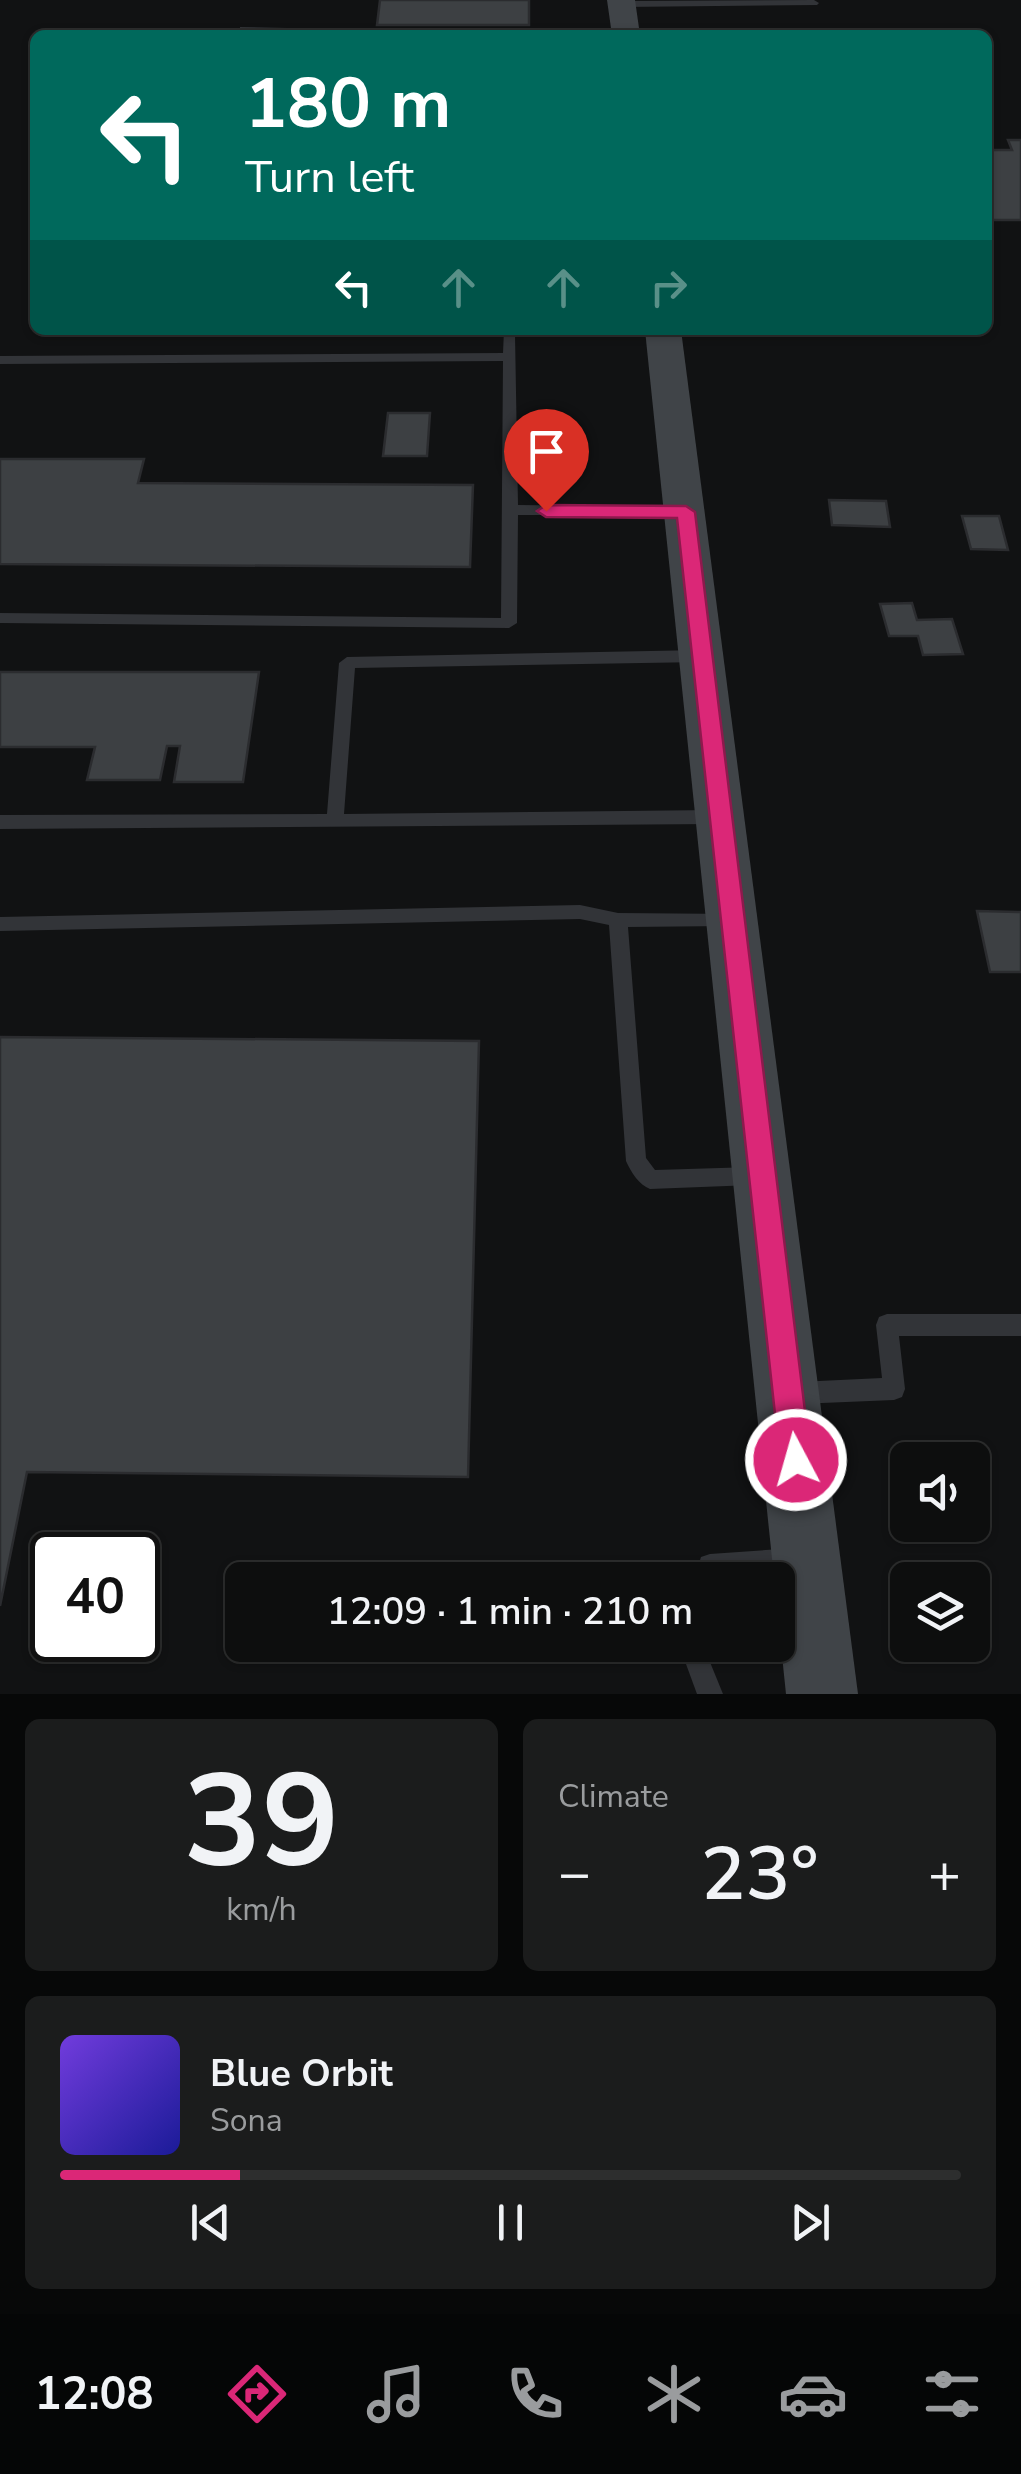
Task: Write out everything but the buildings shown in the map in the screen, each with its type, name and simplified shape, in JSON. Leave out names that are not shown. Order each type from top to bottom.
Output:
[{"type":"street","points":[[664,335],[822,1694]]},
{"type":"lane","points":[[557,30],[624,17],[814,3]]},
{"type":"lane","points":[[244,29],[281,30]]},
{"type":"lane","points":[[0,618],[509,623],[510,335]]},
{"type":"lane","points":[[0,360],[509,357]]},
{"type":"lane","points":[[511,510],[686,512]]},
{"type":"lane","points":[[335,820],[347,663],[703,656]]},
{"type":"lane","points":[[0,822],[722,817]]},
{"type":"lane","points":[[0,924],[580,912],[618,920],[734,919]]},
{"type":"lane","points":[[618,920],[636,1161],[650,1180],[763,1176]]},
{"type":"lane","points":[[788,1394],[894,1389],[886,1325],[1021,1325]]},
{"type":"lane","points":[[765,1562],[807,1559]]},
{"type":"lane","points":[[698,1662],[710,1694]]},
{"type":"route","points":[[546,511],[686,512],[796,1460]]}]
